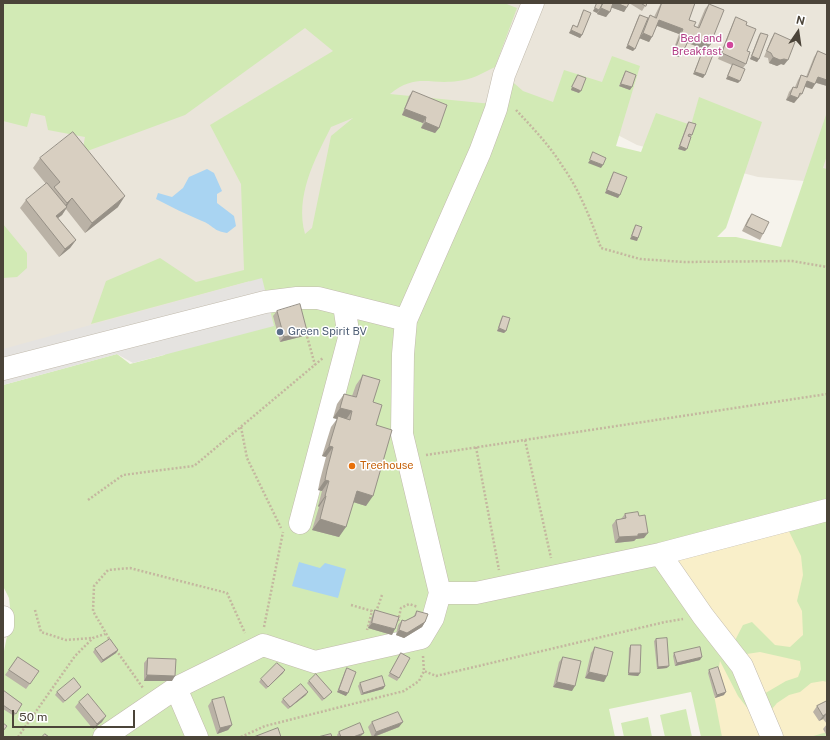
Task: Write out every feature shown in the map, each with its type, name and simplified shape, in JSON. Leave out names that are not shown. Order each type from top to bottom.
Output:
[{"type":"street","points":[[104,737],[176,688],[263,645],[315,662],[394,642],[421,638],[437,602],[402,434],[403,354],[406,320],[480,152],[498,100],[504,75],[533,3]]},
{"type":"street","points":[[3,369],[265,302],[296,298],[318,298],[406,320]]},
{"type":"street","points":[[300,523],[349,338],[344,305]]},
{"type":"street","points":[[437,602],[660,554],[827,510]]},
{"type":"street","points":[[660,554],[703,616],[742,666],[772,737]]},
{"type":"street","points":[[3,617],[3,626]]},
{"type":"street","points":[[176,688],[197,737]]},
{"type":"path","points":[[498,100],[514,108],[538,132],[564,168],[591,221],[601,248],[640,259],[684,262],[792,261],[827,267]]},
{"type":"path","points":[[305,328],[315,365]]},
{"type":"path","points":[[88,500],[123,475],[194,466],[325,356]]},
{"type":"path","points":[[408,458],[827,394]]},
{"type":"path","points":[[240,427],[247,458],[283,532],[256,649]]},
{"type":"path","points":[[525,440],[555,576]]},
{"type":"path","points":[[476,447],[502,588]]},
{"type":"path","points":[[154,703],[105,634],[93,611],[94,586],[108,570],[130,568],[227,593],[256,649]]},
{"type":"path","points":[[351,605],[377,613],[382,595]]},
{"type":"path","points":[[372,611],[367,630],[394,642],[401,608],[409,604],[437,602]]},
{"type":"path","points":[[35,610],[41,632],[66,640],[93,638],[105,634]]},
{"type":"path","points":[[424,671],[436,676],[665,622],[703,616]]},
{"type":"path","points":[[391,617],[398,619]]},
{"type":"path","points":[[18,737],[75,656],[93,638]]},
{"type":"path","points":[[240,737],[264,726],[404,692],[419,681],[424,671],[421,638]]},
{"type":"shaded area","points":[[3,3],[827,3],[827,183],[758,177],[637,145],[577,114],[339,308],[3,375]]},
{"type":"shaded area","points":[[262,278],[274,326],[133,363],[117,354],[3,385],[3,349]]},
{"type":"green space","points":[[3,3],[504,3],[517,8],[495,67],[477,76],[463,80],[448,82],[415,82],[399,88],[390,94],[492,104],[507,77],[523,91],[553,102],[564,70],[602,82],[612,56],[640,66],[616,146],[641,152],[656,113],[691,125],[699,97],[762,122],[726,228],[717,237],[736,237],[781,247],[827,112],[827,155],[823,168],[827,169],[827,737],[701,737],[691,692],[609,709],[615,737],[3,737],[3,656],[11,616],[9,598],[3,586],[3,385],[117,354],[130,364],[164,355],[250,281],[91,324],[106,281],[160,258],[196,282],[244,270],[241,184],[210,125],[333,51],[305,28],[185,115],[82,153],[85,137],[48,130],[45,116],[31,113],[27,127],[3,121]],"holes":[[[353,118],[331,136],[312,228],[305,234],[302,206],[304,192],[318,153],[331,127]]]},
{"type":"green space","points":[[3,224],[27,253],[27,268],[17,277],[3,278]]},
{"type":"green space","points":[[686,709],[692,737],[665,737],[660,715]]},
{"type":"green space","points":[[648,717],[652,737],[624,737],[621,723]]},
{"type":"sand","points":[[787,527],[801,556],[803,575],[797,601],[802,611],[803,635],[790,647],[775,645],[752,622],[743,625],[730,650],[668,555]]},
{"type":"sand","points":[[760,652],[800,661],[801,669],[798,677],[786,681],[757,698],[733,656]]},
{"type":"sand","points":[[720,661],[738,696],[770,737],[722,737],[714,695]]},
{"type":"sand","points":[[823,681],[827,682],[827,732],[810,737],[780,737],[767,715],[777,703],[789,695],[800,692],[811,683]]},
{"type":"water","points":[[207,169],[214,173],[222,191],[217,194],[217,203],[234,216],[236,226],[227,233],[219,231],[206,223],[156,199],[158,193],[172,197],[183,188],[189,177]]},
{"type":"water","points":[[299,562],[320,568],[325,563],[346,569],[338,598],[292,586]]},
{"type":"building","points":[[597,3],[603,3],[599,10],[595,8]]},
{"type":"building","points":[[603,3],[613,3],[610,12],[601,8]]},
{"type":"building","points":[[617,3],[629,3],[627,7]]},
{"type":"building","points":[[662,3],[695,3],[689,20],[696,22],[694,26],[699,28],[709,4],[724,10],[710,45],[690,37],[683,52],[675,49],[683,29],[659,20],[652,37],[643,33],[650,15],[656,18]]},
{"type":"building","points":[[584,10],[591,13],[582,35],[571,30],[573,25],[577,27]]},
{"type":"building","points":[[640,15],[648,18],[635,49],[628,45]]},
{"type":"building","points":[[736,17],[747,22],[746,25],[756,29],[747,51],[750,52],[746,64],[722,53]]},
{"type":"building","points":[[761,33],[768,35],[759,59],[752,56]]},
{"type":"building","points":[[775,33],[795,42],[788,60],[780,60],[773,57],[771,53],[767,51]]},
{"type":"building","points":[[704,48],[714,52],[705,75],[695,72]]},
{"type":"building","points":[[818,51],[827,55],[827,80],[818,77],[815,84],[807,81],[802,94],[800,93],[798,98],[790,95],[793,87],[797,88],[801,75],[807,77]]},
{"type":"building","points":[[733,64],[745,69],[740,81],[728,76]]},
{"type":"building","points":[[626,71],[636,75],[632,87],[621,84]]},
{"type":"building","points":[[578,75],[586,78],[581,91],[572,87]]},
{"type":"building","points":[[413,91],[447,105],[439,128],[425,122],[426,117],[405,109]]},
{"type":"building","points":[[689,122],[696,124],[692,135],[689,134],[688,136],[691,137],[687,149],[680,146]]},
{"type":"building","points":[[73,132],[125,196],[92,223],[72,198],[67,203],[54,187],[60,182],[40,158]]},
{"type":"building","points":[[593,152],[606,158],[603,165],[590,160]]},
{"type":"building","points":[[614,172],[627,177],[620,195],[607,190]]},
{"type":"building","points":[[47,183],[67,207],[56,216],[76,240],[65,249],[26,200]]},
{"type":"building","points":[[752,214],[769,222],[763,234],[746,226]]},
{"type":"building","points":[[636,225],[642,227],[638,238],[632,236]]},
{"type":"building","points":[[300,304],[307,331],[284,337],[277,311]]},
{"type":"building","points":[[503,316],[510,318],[506,331],[499,328]]},
{"type":"building","points":[[363,375],[380,380],[373,402],[382,405],[376,425],[392,430],[373,496],[357,491],[346,527],[320,519],[329,481],[325,480],[333,447],[329,446],[338,416],[350,420],[352,411],[340,408],[344,394],[356,397]]},
{"type":"building","points":[[638,512],[639,516],[645,515],[648,533],[638,534],[638,536],[619,537],[616,520],[626,518],[625,514]]},
{"type":"building","points":[[375,610],[399,617],[395,629],[372,623]]},
{"type":"building","points":[[417,611],[428,614],[425,622],[407,633],[399,630],[402,620],[405,621],[415,616]]},
{"type":"building","points":[[667,638],[669,666],[658,667],[656,639]]},
{"type":"building","points":[[110,639],[118,650],[103,660],[95,649]]},
{"type":"building","points":[[631,645],[641,645],[640,673],[629,673]]},
{"type":"building","points":[[595,647],[613,652],[607,676],[589,672]]},
{"type":"building","points":[[700,647],[702,657],[677,663],[674,653]]},
{"type":"building","points":[[401,653],[410,658],[399,678],[390,673]]},
{"type":"building","points":[[18,657],[39,671],[30,684],[9,670]]},
{"type":"building","points":[[563,657],[581,661],[575,686],[557,682]]},
{"type":"building","points":[[148,658],[176,659],[175,676],[147,675]]},
{"type":"building","points":[[277,663],[285,670],[268,687],[261,679]]},
{"type":"building","points":[[718,667],[726,692],[717,695],[709,670]]},
{"type":"building","points":[[347,668],[356,672],[348,693],[339,690]]},
{"type":"building","points":[[316,674],[332,692],[324,699],[309,681]]},
{"type":"building","points":[[382,676],[385,686],[363,693],[360,683]]},
{"type":"building","points":[[74,678],[81,687],[65,701],[57,692]]},
{"type":"building","points":[[301,684],[308,692],[290,707],[283,699]]},
{"type":"building","points":[[3,690],[22,704],[16,714],[3,705]]},
{"type":"building","points":[[88,694],[106,716],[97,724],[79,702]]},
{"type":"building","points":[[224,697],[232,725],[220,728],[212,700]]},
{"type":"building","points":[[827,701],[827,713],[823,716],[817,706]]},
{"type":"building","points":[[398,712],[403,722],[376,732],[372,722]]},
{"type":"building","points":[[3,723],[7,726],[3,731]]},
{"type":"building","points":[[360,723],[364,733],[353,737],[341,737],[339,732]]},
{"type":"building","points":[[278,728],[281,737],[254,737]]},
{"type":"building","points":[[45,734],[49,737],[42,737]]},
{"type":"building","points":[[331,734],[332,737],[318,737]]},
{"type":"place","name":"Bed and Breakfast","points":[[730,45]]},
{"type":"place","name":"Green Spirit BV","points":[[280,332]]},
{"type":"place","name":"Treehouse","points":[[352,466]]}]
